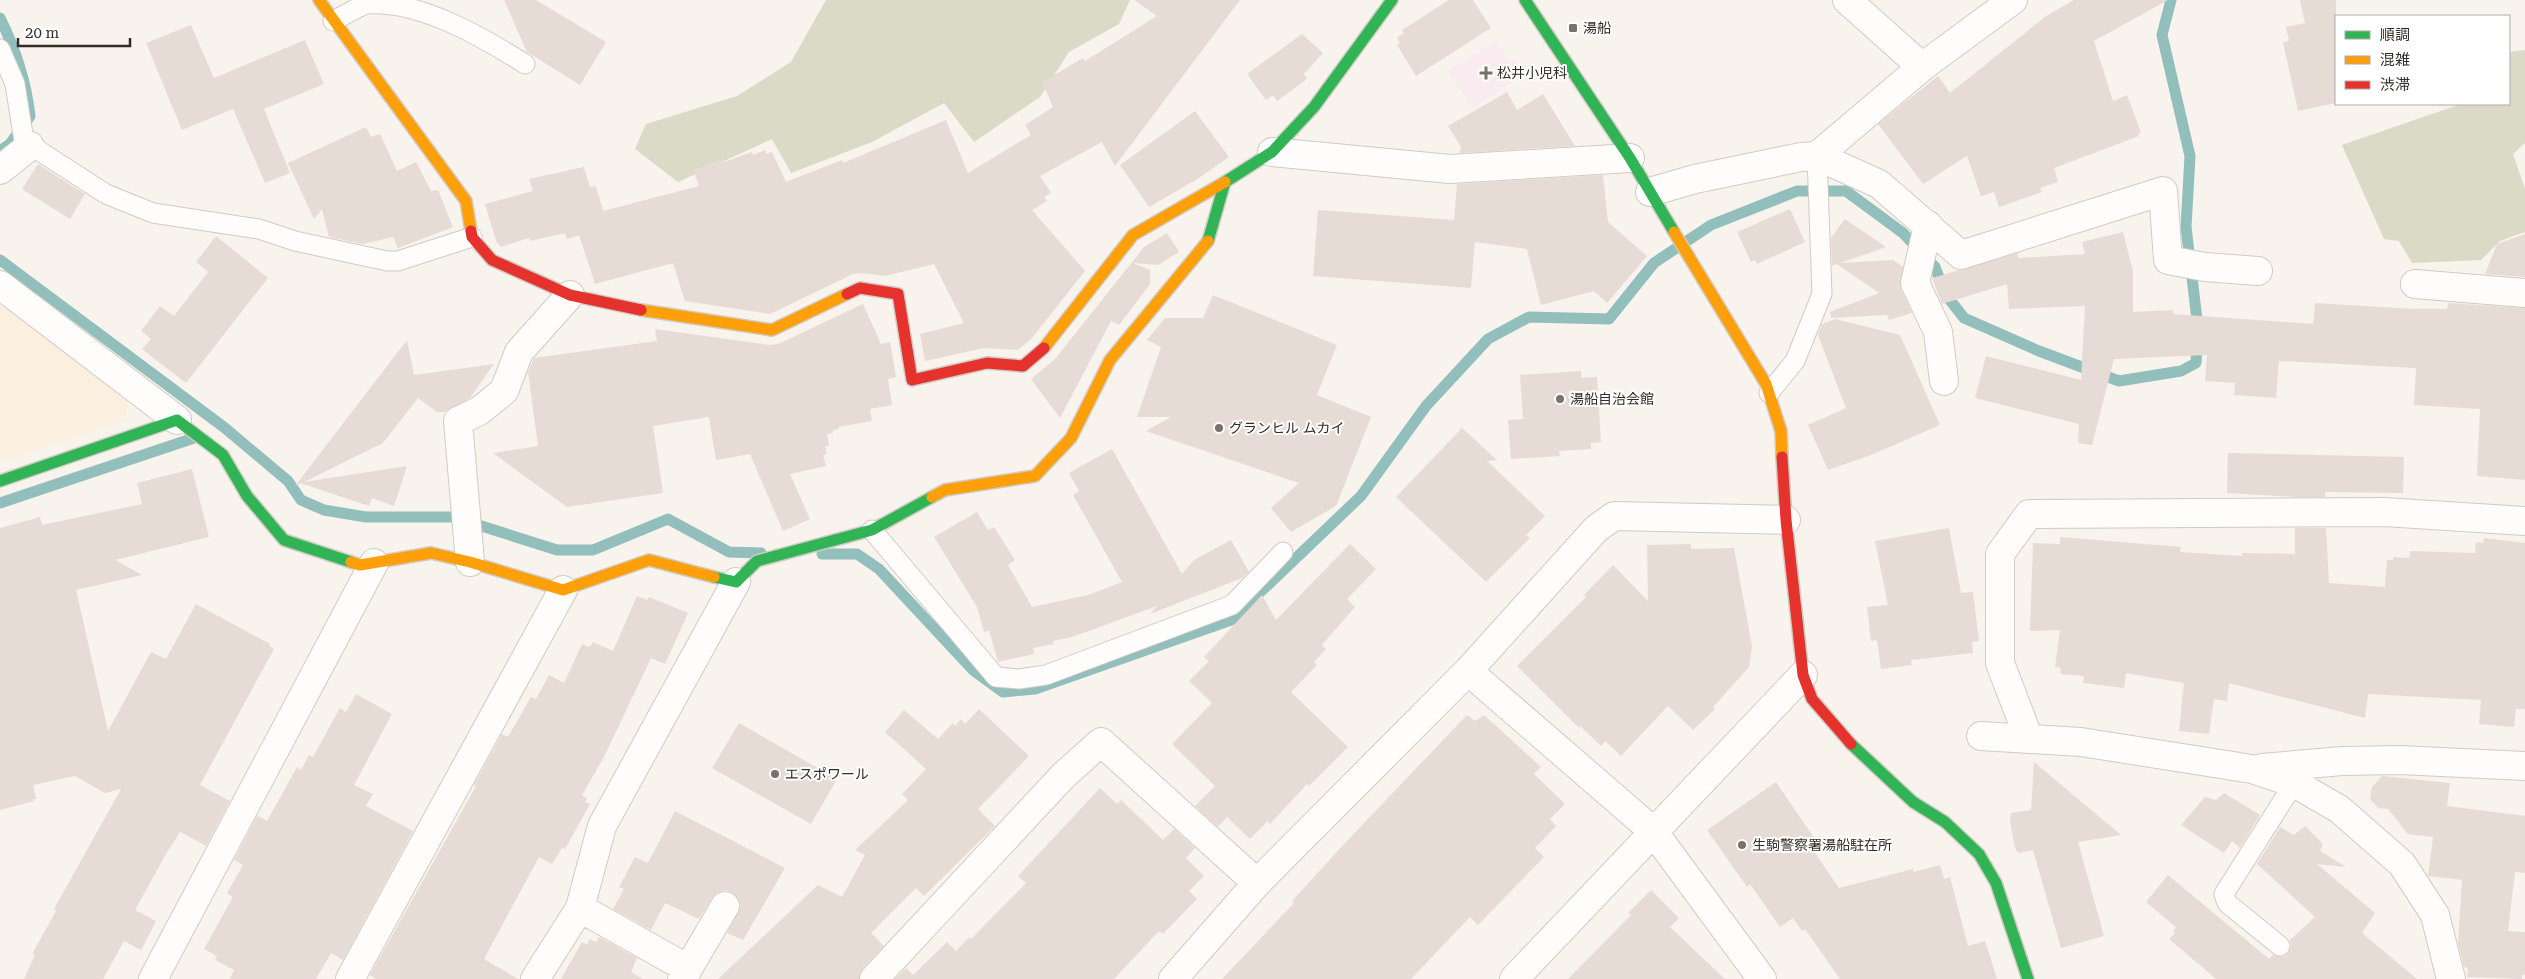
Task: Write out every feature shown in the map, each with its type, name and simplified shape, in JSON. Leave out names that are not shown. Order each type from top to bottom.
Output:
[{"type":"street","points":[[319,0],[466,201],[472,237],[492,260],[570,295],[656,312],[772,330],[860,288],[898,294],[912,380],[987,363],[1022,366],[1043,349],[1133,235],[1192,199],[1225,182],[1272,152],[1314,107],[1392,0]]},
{"type":"street","points":[[1524,0],[1630,158],[1766,384],[1781,431],[1786,520],[1803,676],[1812,699],[1863,757],[1912,802],[1945,822],[1979,854],[1996,883],[2018,941],[2028,979]]},
{"type":"street","points":[[1847,0],[1922,67]]},
{"type":"street","points":[[1818,156],[1922,67],[2013,0]]},
{"type":"street","points":[[0,170],[30,146]]},
{"type":"street","points":[[1272,152],[1450,169],[1630,158]]},
{"type":"street","points":[[1650,192],[1696,179],[1801,157],[1818,156],[1880,184],[1961,255],[2163,190],[2168,260],[2204,268],[2258,271]]},
{"type":"street","points":[[535,979],[580,908],[602,826],[736,582],[757,561],[872,530],[945,490],[1035,476],[1071,438],[1110,360],[1207,244],[1225,182]]},
{"type":"street","points":[[1928,225],[1915,283],[1938,332],[1944,381]]},
{"type":"street","points":[[2415,284],[2525,293]]},
{"type":"street","points":[[0,285],[223,455],[247,496],[284,540],[360,565],[431,553],[470,562],[562,590],[649,560],[736,582]]},
{"type":"street","points":[[470,562],[458,421],[479,411],[504,391],[519,352],[570,295]]},
{"type":"street","points":[[0,481],[137,432],[177,420]]},
{"type":"street","points":[[2029,739],[2000,663],[2000,554],[2029,514],[2384,512],[2525,521]]},
{"type":"street","points":[[1173,979],[1257,882],[1468,671],[1596,529],[1614,516],[1786,520]]},
{"type":"street","points":[[153,979],[374,563]]},
{"type":"street","points":[[350,979],[562,590]]},
{"type":"street","points":[[1468,671],[1653,831],[1762,979]]},
{"type":"street","points":[[1514,979],[1653,831],[1803,676]]},
{"type":"street","points":[[1981,736],[2080,742],[2252,769],[2294,783],[2340,809],[2402,864],[2435,915],[2450,979]]},
{"type":"street","points":[[874,979],[1063,776],[1101,742],[1257,882]]},
{"type":"street","points":[[2252,769],[2351,760],[2400,760],[2525,766]]},
{"type":"street","points":[[580,908],[685,974],[725,906]]},
{"type":"lane","points":[[333,21],[367,4],[396,3],[427,10],[467,27],[525,64]]},
{"type":"lane","points":[[0,48],[15,84],[24,141],[106,194],[153,213],[259,229],[295,241],[387,261],[398,261],[472,237]]},
{"type":"lane","points":[[1769,393],[1795,361],[1822,294],[1818,156]]},
{"type":"lane","points":[[872,530],[996,677],[1019,679],[1046,676],[1232,605],[1283,552]]},
{"type":"lane","points":[[2280,946],[2227,903],[2224,894],[2294,783]]},
{"type":"shaded area","name":"松井小児科","points":[[1496,41],[1510,62],[1514,60],[1523,75],[1472,108],[1448,71]]},
{"type":"shaded area","points":[[0,296],[130,395],[124,421],[0,462]]},
{"type":"green space","points":[[826,0],[1130,0],[1119,24],[1069,52],[1040,97],[974,142],[944,103],[872,142],[791,173],[772,139],[678,182],[635,149],[646,124],[737,96],[791,62]]},
{"type":"green space","points":[[2525,50],[2525,143],[2513,154],[2525,189],[2525,232],[2500,241],[2481,260],[2412,263],[2399,241],[2384,239],[2342,145],[2458,105],[2510,105],[2510,52]]},
{"type":"building","points":[[504,0],[536,0],[606,42],[580,85],[527,52]]},
{"type":"building","points":[[1134,0],[1240,0],[1115,166],[1102,142],[1040,176],[1051,193],[1044,197],[1047,201],[1032,210],[1085,271],[1032,338],[1018,350],[984,348],[925,361],[920,334],[964,323],[934,264],[885,276],[862,273],[853,274],[770,314],[685,301],[673,263],[595,284],[579,235],[567,239],[565,233],[530,241],[529,238],[501,247],[496,241],[485,204],[533,191],[529,179],[584,167],[590,187],[596,186],[603,211],[699,186],[693,170],[723,159],[724,162],[752,152],[753,155],[765,150],[766,154],[772,152],[786,182],[842,160],[843,163],[946,120],[968,173],[1031,135],[1025,125],[1053,107],[1042,82],[1083,58],[1085,61],[1157,16]]},
{"type":"building","points":[[1449,0],[1473,0],[1491,28],[1416,76],[1397,45],[1400,43],[1397,38],[1404,33],[1402,30]]},
{"type":"building","points":[[2074,0],[2168,0],[2094,41],[2113,101],[2127,95],[2141,133],[2138,134],[2139,136],[2054,168],[2058,182],[2040,188],[2042,192],[1999,207],[1994,192],[1981,196],[1967,156],[1923,184],[1878,124],[1938,76],[1950,93],[2046,16]]},
{"type":"building","points":[[2300,0],[2336,0],[2335,103],[2298,111],[2283,42],[2289,41],[2286,27],[2305,23]]},
{"type":"building","points":[[191,25],[214,78],[305,40],[324,84],[264,109],[290,173],[265,183],[233,109],[182,130],[146,43]]},
{"type":"building","points":[[1302,34],[1323,53],[1304,74],[1307,79],[1277,101],[1273,95],[1266,100],[1247,74]]},
{"type":"building","points":[[1507,92],[1517,110],[1543,94],[1575,146],[1460,153],[1461,147],[1448,126]]},
{"type":"building","points":[[1195,111],[1229,157],[1199,178],[1149,207],[1120,165]]},
{"type":"building","points":[[366,127],[371,137],[380,134],[397,171],[416,162],[431,191],[438,190],[453,227],[398,248],[393,237],[363,244],[329,237],[322,209],[314,219],[288,163]]},
{"type":"building","points":[[38,164],[85,194],[70,219],[22,189]]},
{"type":"building","points":[[1603,175],[1608,222],[1647,256],[1607,303],[1594,291],[1541,305],[1527,249],[1475,242],[1471,288],[1313,276],[1318,210],[1454,220],[1457,184]]},
{"type":"building","points":[[1790,209],[1805,242],[1757,264],[1755,260],[1751,262],[1737,232]]},
{"type":"building","points":[[1845,219],[1886,247],[1840,263],[1893,260],[1903,267],[1901,289],[1912,313],[1889,320],[1887,315],[1831,318],[1830,312],[1879,293],[1837,264],[1832,266],[1831,238]]},
{"type":"building","points":[[2123,232],[2133,271],[2133,312],[2173,310],[2173,314],[2313,324],[2315,303],[2415,309],[2447,309],[2448,303],[2525,308],[2525,480],[2477,476],[2480,409],[2414,405],[2416,368],[2279,361],[2276,398],[2234,395],[2235,383],[2205,381],[2207,355],[2114,359],[2092,445],[2078,443],[2079,424],[1975,398],[1986,356],[2081,380],[2085,306],[2009,309],[2007,284],[1942,304],[1932,278],[2018,253],[2018,258],[2085,254],[2082,242]]},
{"type":"building","points":[[1167,233],[1179,252],[1158,265],[1133,263],[1150,270],[1150,284],[1119,325],[1111,321],[1060,418],[1031,379],[1055,359],[1144,247]]},
{"type":"building","points":[[2525,234],[2525,277],[2485,274],[2497,244]]},
{"type":"building","points":[[216,236],[268,278],[186,383],[142,349],[151,339],[141,331],[160,306],[174,316],[208,272],[196,262]]},
{"type":"building","points":[[1213,295],[1337,345],[1317,395],[1371,417],[1336,506],[1291,532],[1271,508],[1299,483],[1146,431],[1171,417],[1137,417],[1161,347],[1147,340],[1165,318],[1203,318]]},
{"type":"building","points":[[863,304],[881,344],[890,342],[896,377],[888,379],[892,405],[870,409],[872,421],[838,427],[839,429],[833,430],[833,433],[827,434],[829,446],[825,446],[827,454],[823,455],[826,466],[790,474],[810,519],[783,531],[750,454],[716,460],[709,417],[653,426],[663,493],[567,507],[493,453],[538,446],[528,372],[534,358],[657,341],[655,329],[770,345],[778,344]]},
{"type":"building","points":[[1835,319],[1900,335],[1940,425],[1871,455],[1828,470],[1808,425],[1846,408],[1818,335],[1822,324]]},
{"type":"building","points":[[407,340],[414,375],[494,364],[470,398],[445,412],[437,412],[418,398],[383,443],[304,482],[407,466],[394,506],[372,498],[369,506],[300,483],[295,486]]},
{"type":"building","name":"湯船自治会館","points":[[1581,371],[1581,378],[1597,377],[1601,442],[1591,443],[1591,449],[1559,451],[1560,456],[1511,459],[1508,420],[1523,419],[1520,375]]},
{"type":"building","points":[[1462,428],[1497,460],[1487,461],[1545,516],[1526,535],[1530,538],[1486,582],[1396,497]]},
{"type":"building","points":[[1112,449],[1182,574],[1194,560],[1231,540],[1249,572],[1242,578],[1150,614],[1157,606],[1072,637],[1053,641],[1054,644],[1033,648],[1034,654],[998,662],[989,630],[984,632],[977,607],[934,537],[977,512],[988,530],[994,527],[1015,560],[1008,565],[1032,607],[1088,595],[1122,582],[1073,495],[1079,491],[1069,473]]},
{"type":"building","points":[[2228,453],[2404,457],[2403,493],[2325,492],[2325,497],[2295,497],[2227,493]]},
{"type":"building","points":[[192,469],[209,537],[115,560],[142,575],[76,590],[108,731],[151,652],[166,659],[196,604],[270,644],[269,646],[274,649],[200,785],[230,801],[206,846],[180,832],[166,854],[135,910],[156,921],[141,950],[124,941],[103,979],[24,979],[35,955],[32,954],[56,911],[54,909],[121,789],[105,793],[75,776],[33,785],[36,799],[33,799],[34,801],[0,810],[0,528],[40,517],[42,525],[142,504],[137,483]]},
{"type":"building","points":[[1949,528],[1961,593],[1973,592],[1979,641],[1972,642],[1973,653],[1911,660],[1912,665],[1881,669],[1877,640],[1871,641],[1867,607],[1888,605],[1875,541]]},
{"type":"building","points":[[2295,528],[2326,528],[2329,583],[2385,587],[2387,560],[2393,560],[2393,557],[2409,558],[2410,551],[2475,553],[2476,542],[2483,543],[2484,538],[2525,543],[2525,709],[2516,709],[2514,727],[2479,724],[2481,700],[2368,694],[2365,718],[2229,683],[2227,701],[2214,699],[2209,734],[2179,731],[2184,683],[2126,673],[2124,688],[2083,683],[2084,676],[2060,674],[2061,668],[2055,667],[2060,630],[2030,631],[2033,543],[2060,544],[2060,537],[2181,547],[2180,552],[2242,556],[2242,553],[2295,554]]},
{"type":"building","points":[[1350,544],[1376,569],[1347,599],[1355,607],[1322,645],[1326,649],[1314,662],[1317,665],[1291,692],[1348,747],[1309,786],[1307,784],[1270,824],[1268,821],[1250,839],[1227,817],[1218,827],[1195,806],[1215,786],[1172,744],[1212,703],[1189,681],[1209,661],[1204,657],[1262,595],[1276,620]]},
{"type":"building","points":[[1691,544],[1691,549],[1734,548],[1752,646],[1749,667],[1713,707],[1715,709],[1693,730],[1668,706],[1621,756],[1605,741],[1601,746],[1580,726],[1579,728],[1517,666],[1586,597],[1584,595],[1613,565],[1648,601],[1647,545]]},
{"type":"building","points":[[637,596],[647,600],[649,597],[688,613],[665,664],[651,658],[604,757],[582,795],[587,798],[585,802],[590,804],[565,849],[562,848],[552,864],[539,857],[484,959],[518,979],[376,979],[370,975],[476,786],[474,785],[502,734],[508,737],[531,697],[536,699],[549,675],[564,683],[582,644],[590,647],[593,642],[613,651]]},
{"type":"building","points":[[356,694],[392,714],[354,785],[373,794],[366,806],[413,831],[343,960],[331,953],[316,979],[230,979],[234,970],[215,960],[217,956],[204,949],[233,897],[227,893],[243,865],[234,860],[257,816],[267,821],[297,767],[301,770],[309,755],[313,757],[340,708],[346,712]]},
{"type":"building","points":[[979,709],[1029,756],[978,809],[995,826],[924,896],[916,888],[871,933],[884,946],[863,968],[859,979],[718,979],[818,885],[842,897],[865,855],[855,850],[908,800],[902,794],[926,769],[885,732],[904,710],[938,739],[953,723],[955,726],[961,719],[965,724]]},
{"type":"building","points":[[1467,715],[1475,721],[1484,715],[1541,767],[1534,774],[1565,804],[1550,819],[1556,826],[1535,848],[1544,857],[1478,925],[1470,917],[1411,979],[1222,979],[1294,903],[1292,901],[1345,843]]},
{"type":"building","name":"エスポワール","points":[[739,723],[837,779],[811,824],[712,768]]},
{"type":"building","points":[[2034,762],[2121,835],[2078,842],[2104,936],[2061,948],[2033,850],[2018,853],[2015,848],[2010,821],[2011,813],[2031,810]]},
{"type":"building","points":[[2382,776],[2450,783],[2447,806],[2525,816],[2525,873],[2515,872],[2508,931],[2525,932],[2525,975],[2522,975],[2522,979],[2467,977],[2468,968],[2464,967],[2458,943],[2462,880],[2428,876],[2433,837],[2408,834],[2388,809],[2378,808],[2370,799],[2372,787]]},
{"type":"building","points":[[1776,782],[1815,839],[1809,844],[1839,888],[1913,869],[1914,872],[1940,865],[1944,879],[1950,877],[1968,946],[1985,941],[1997,979],[1840,979],[1805,929],[1802,931],[1793,918],[1780,927],[1750,884],[1747,887],[1707,830]]},
{"type":"building","points":[[1100,788],[1117,804],[1121,800],[1163,840],[1174,829],[1195,848],[1186,858],[1204,876],[1189,891],[1197,899],[1163,934],[1159,931],[1114,979],[895,979],[906,968],[913,975],[947,942],[956,951],[969,937],[971,939],[1026,883],[1018,876]]},
{"type":"building","points":[[2224,793],[2260,815],[2240,848],[2232,841],[2224,853],[2181,825],[2205,797],[2216,800]]},
{"type":"building","points":[[675,811],[785,868],[743,940],[727,933],[741,906],[738,898],[726,890],[718,892],[712,898],[699,919],[665,903],[651,930],[613,909],[624,889],[619,887],[635,857],[648,863]]},
{"type":"building","points":[[2305,826],[2323,844],[2320,851],[2346,867],[2317,864],[2375,913],[2362,933],[2417,979],[2216,979],[2169,939],[2175,933],[2173,931],[2176,927],[2146,902],[2168,875],[2269,959],[2273,955],[2284,957],[2291,947],[2290,940],[2315,917],[2257,864],[2280,827],[2294,835]]},
{"type":"building","points":[[1651,890],[1679,918],[1670,927],[1725,979],[1568,979],[1631,915],[1628,913]]},
{"type":"building","points":[[599,937],[637,958],[631,972],[643,979],[561,979],[582,942],[587,945],[590,939],[596,942]]},
{"type":"waterway","points":[[822,554],[857,554],[879,569],[973,670],[1003,692],[1035,689],[1231,620],[1361,496],[1426,406],[1488,339],[1529,317],[1609,319],[1654,263],[1711,225],[1797,191],[1846,191],[1903,233],[1935,267],[1946,295],[1964,318],[2039,351],[2119,381],[2181,371],[2196,363],[2198,328],[2186,227],[2190,156],[2162,35],[2171,0]]},
{"type":"waterway","points":[[0,18],[20,66],[30,116],[10,144],[0,151]]},
{"type":"waterway","points":[[0,260],[225,428],[288,481],[301,500],[324,510],[366,517],[453,517],[557,550],[593,550],[668,519],[729,552],[761,553]]},
{"type":"waterway","points":[[0,503],[197,437]]},
{"type":"traffic: fast","points":[[1208,241],[1225,182],[1272,152],[1314,107],[1392,0]]},
{"type":"traffic: fast","points":[[1525,0],[1630,158],[1674,232]]},
{"type":"traffic: fast","points":[[0,481],[177,420],[223,455],[247,496],[284,540],[351,562]]},
{"type":"traffic: fast","points":[[714,577],[736,582],[757,561],[872,530],[932,497]]},
{"type":"traffic: fast","points":[[1851,744],[1913,802],[1945,822],[1979,854],[1996,883],[2028,979]]},
{"type":"traffic: slow","points":[[319,0],[466,201],[471,231]]},
{"type":"traffic: slow","points":[[1044,348],[1133,235],[1225,182]]},
{"type":"traffic: slow","points":[[1674,232],[1766,384],[1781,431],[1782,457]]},
{"type":"traffic: slow","points":[[932,497],[945,490],[1035,476],[1071,438],[1110,360],[1208,241]]},
{"type":"traffic: slow","points":[[641,310],[772,330],[847,294]]},
{"type":"traffic: slow","points":[[351,562],[360,565],[431,553],[470,562],[563,590],[649,560],[714,577]]},
{"type":"traffic: jam","points":[[471,231],[472,237],[492,260],[570,295],[641,310]]},
{"type":"traffic: jam","points":[[847,294],[860,288],[898,294],[912,380],[987,363],[1023,366],[1044,348]]},
{"type":"traffic: jam","points":[[1782,457],[1786,520],[1803,675],[1812,699],[1851,744]]},
{"type":"place","name":"湯船","points":[[1573,28]]},
{"type":"place","name":"松井小児科","points":[[1486,73]]},
{"type":"place","name":"湯船自治会館","points":[[1560,399]]},
{"type":"place","name":"グランヒル ムカイ","points":[[1219,428]]},
{"type":"place","name":"エスポワール","points":[[775,774]]},
{"type":"place","name":"生駒警察署湯船駐在所","points":[[1742,845]]}]
